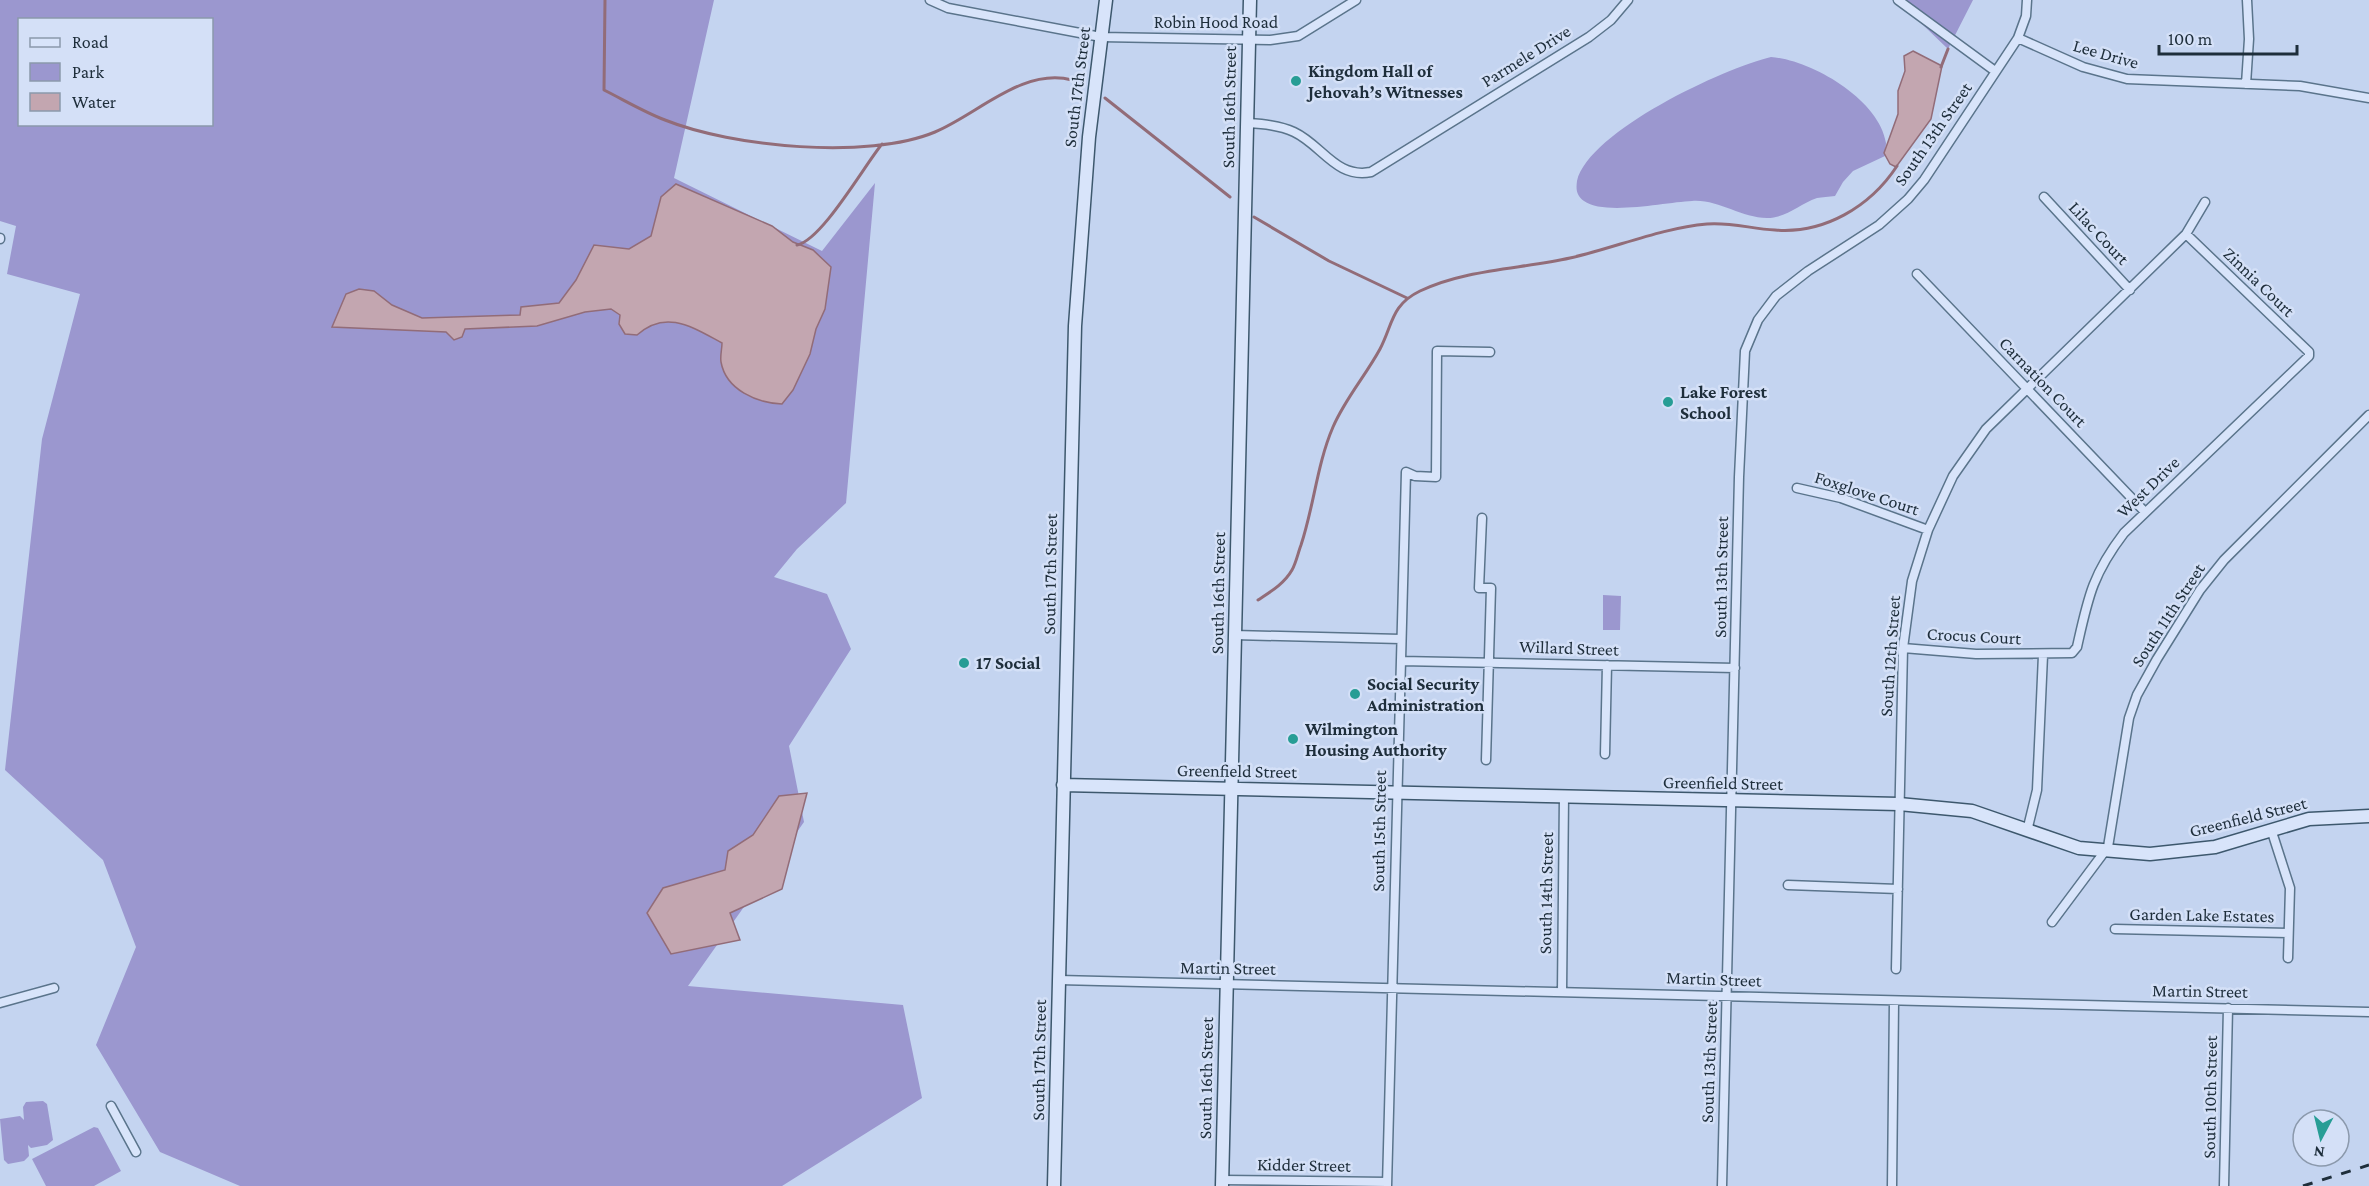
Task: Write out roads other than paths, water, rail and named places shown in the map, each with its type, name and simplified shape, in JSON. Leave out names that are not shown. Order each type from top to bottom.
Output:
[{"type":"main road","name":"South 17th Street","points":[[1053,1186],[1075,326],[1089,137],[1106,0]]},
{"type":"main road","name":"South 16th Street","points":[[1222,1183],[1250,0]]},
{"type":"main road","name":"Greenfield Street","points":[[1064,785],[1899,804],[1972,812],[2079,848],[2150,854],[2194,851],[2232,843],[2271,829],[2322,817],[2369,816]]},
{"type":"street","name":"Robin Hood Road","points":[[930,0],[948,8],[1101,37],[1285,40],[1298,36],[1356,0]]},
{"type":"street","name":"Parmele Drive","points":[[1247,123],[1293,131],[1344,171],[1361,174],[1371,172],[1588,37],[1611,20],[1628,0]]},
{"type":"street","points":[[1898,0],[1995,71]]},
{"type":"street","name":"South 13th Street","points":[[1722,1186],[1742,375],[1745,351],[1755,326],[1767,306],[1788,285],[1880,225],[1908,199],[1924,180],[2018,38],[2026,16],[2027,0]]},
{"type":"street","points":[[2246,84],[2249,39],[2247,0]]},
{"type":"street","name":"Lee Drive","points":[[2018,38],[2083,67],[2127,79],[2175,83],[2300,86],[2369,98]]},
{"type":"street","name":"Lilac Court","points":[[2044,197],[2130,290]]},
{"type":"street","name":"South 12th Street","points":[[1896,969],[1903,648],[1912,581],[1928,530],[1948,486],[1986,429],[2186,234],[2205,202]]},
{"type":"street","name":"Zinnia Court","points":[[2186,234],[2309,352]]},
{"type":"street","name":"Carnation Court","points":[[1917,274],[2145,512]]},
{"type":"street","name":"South 15th Street","points":[[1387,1184],[1406,472],[1415,476],[1436,477],[1437,351],[1490,352]]},
{"type":"street","name":"West Drive","points":[[2043,655],[2072,653],[2088,595],[2102,563],[2124,533],[2285,380],[2309,352]]},
{"type":"street","name":"South 11th Street","points":[[2105,851],[2112,832],[2129,718],[2137,694],[2157,660],[2200,590],[2224,560],[2369,415]]},
{"type":"street","name":"Foxglove Court","points":[[1797,488],[1841,498],[1928,530]]},
{"type":"street","points":[[1482,518],[1479,588],[1491,588],[1486,760]]},
{"type":"street","points":[[1234,635],[1401,639]]},
{"type":"street","name":"Crocus Court","points":[[1903,648],[1935,652],[2043,655]]},
{"type":"street","points":[[2027,831],[2037,790],[2043,655]]},
{"type":"street","name":"Willard Street","points":[[1401,661],[1735,668]]},
{"type":"street","points":[[1605,754],[1607,665]]},
{"type":"street","name":"South 14th Street","points":[[1562,991],[1564,796]]},
{"type":"street","name":"Garden Lake Estates","points":[[2271,829],[2289,888],[2288,958]]},
{"type":"street","points":[[2052,922],[2105,851]]},
{"type":"street","points":[[1788,885],[1898,889]]},
{"type":"street","name":"Garden Lake Estates","points":[[2115,929],[2288,933]]},
{"type":"street","name":"Martin Street","points":[[1059,980],[2369,1012]]},
{"type":"street","points":[[0,1003],[54,988]]},
{"type":"street","points":[[1892,1186],[1894,1002]]},
{"type":"street","name":"South 10th Street","points":[[2224,1186],[2228,1008]]},
{"type":"street","points":[[111,1106],[136,1152]]},
{"type":"street","name":"Kidder Street","points":[[1222,1183],[1387,1184]]},
{"type":"water","points":[[1913,51],[1942,66],[1931,119],[1896,167],[1890,164],[1884,153],[1898,114],[1898,91],[1905,71],[1904,56]]},
{"type":"water","points":[[676,184],[772,226],[793,242],[813,250],[831,267],[825,309],[816,329],[810,354],[793,390],[782,404],[753,398],[729,380],[721,360],[722,343],[690,327],[669,322],[648,327],[637,335],[625,334],[619,324],[620,315],[611,309],[585,312],[537,326],[465,329],[462,337],[454,340],[446,332],[332,327],[346,294],[359,289],[374,291],[392,305],[422,318],[520,315],[521,307],[559,303],[576,280],[594,245],[629,249],[651,236],[661,197]]},
{"type":"water","points":[[807,793],[782,889],[730,913],[740,940],[671,954],[647,913],[663,888],[725,870],[728,851],[753,835],[779,796]]},
{"type":"waterway","points":[[605,0],[604,90],[665,120],[726,137],[800,147],[838,148],[907,141],[935,132],[1018,86],[1036,80],[1054,78],[1072,80]]},
{"type":"waterway","points":[[1941,67],[1948,49]]},
{"type":"waterway","points":[[1105,98],[1230,197]]},
{"type":"waterway","points":[[797,245],[807,240],[830,217],[882,144]]},
{"type":"waterway","points":[[1258,600],[1281,584],[1289,575],[1305,530],[1323,456],[1333,427],[1380,349],[1398,309],[1410,296],[1456,278],[1570,258],[1690,226],[1725,224],[1775,230],[1811,227],[1844,215],[1859,205],[1886,181],[1897,166]]},
{"type":"waterway","points":[[1254,217],[1329,261],[1407,298]]},
{"type":"railway","points":[[2303,1186],[2369,1165]]},
{"type":"place","name":"Kingdom Hall of Jehovah’s Witnesses","points":[[1296,81]]},
{"type":"place","name":"Lake Forest School","points":[[1668,402]]},
{"type":"place","name":"17 Social","points":[[964,663]]},
{"type":"place","name":"Social Security Administration","points":[[1355,694]]},
{"type":"place","name":"Wilmington Housing Authority","points":[[1293,739]]}]
